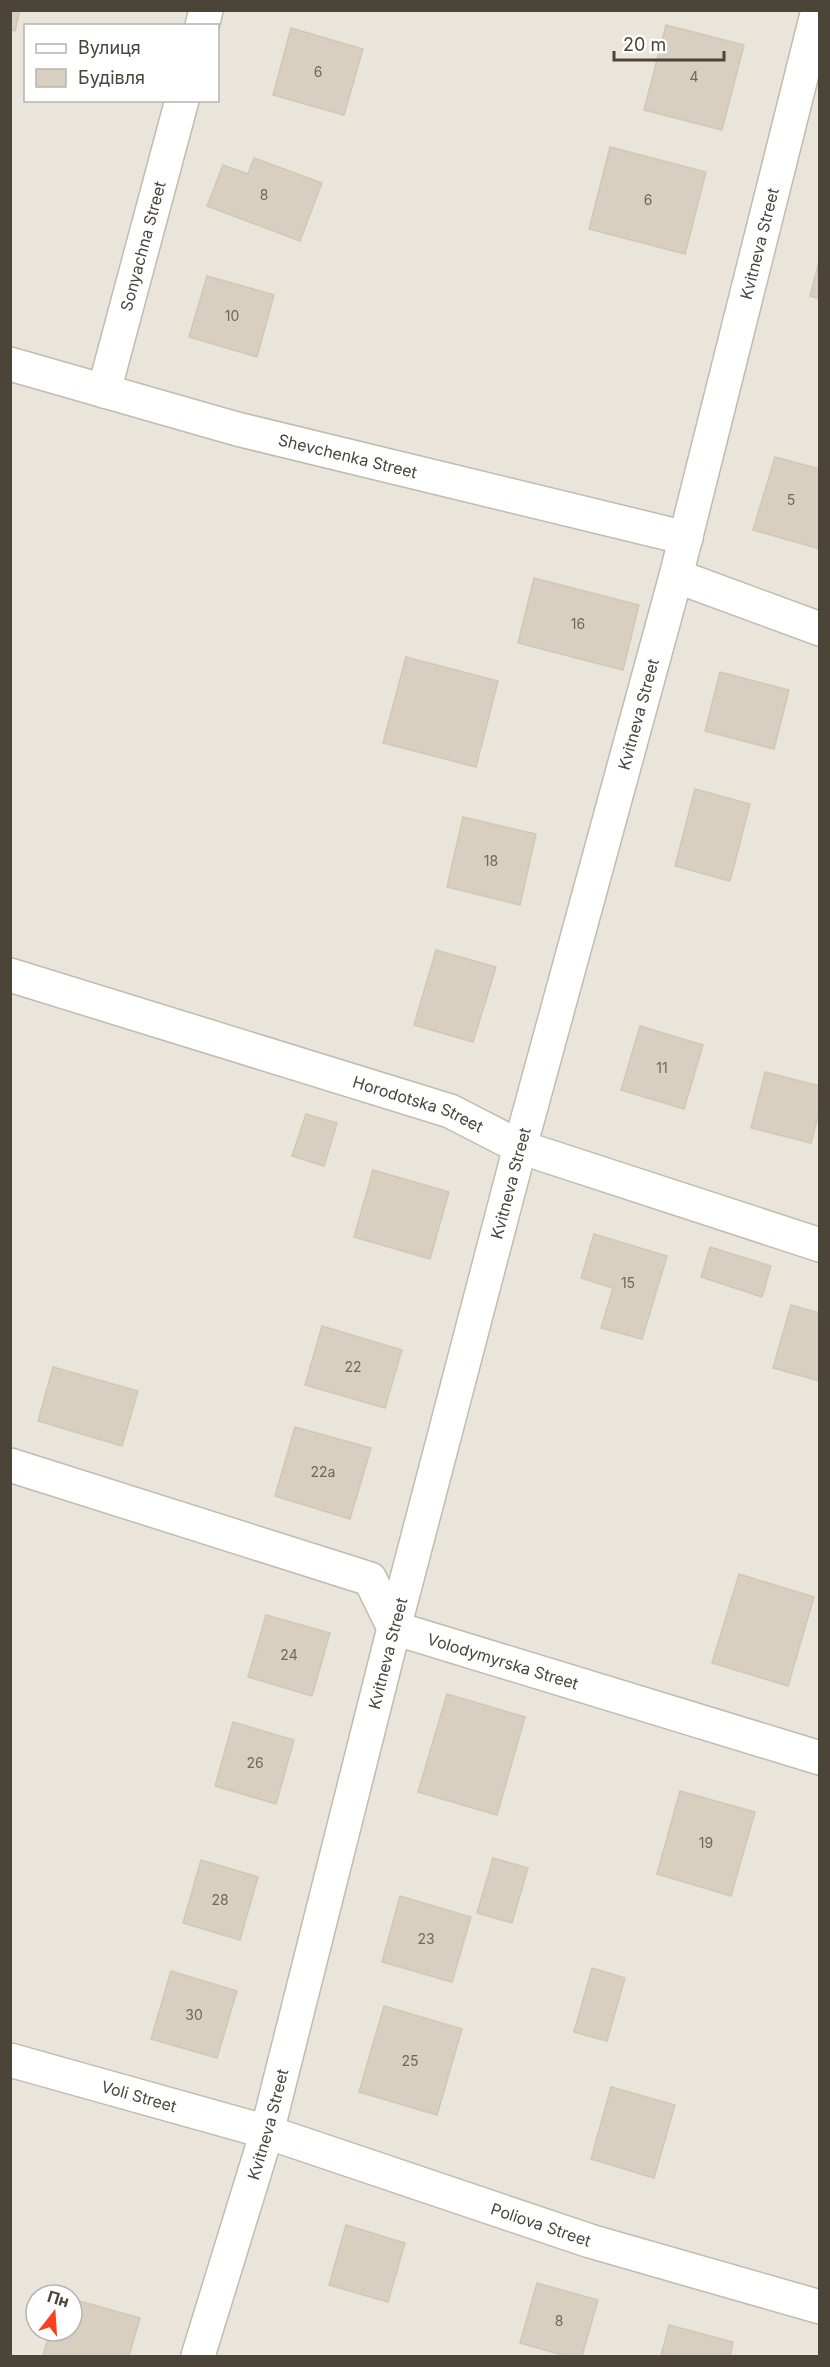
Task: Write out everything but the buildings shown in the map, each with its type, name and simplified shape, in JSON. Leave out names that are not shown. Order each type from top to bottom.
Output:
[{"type":"street","name":"Kvitneva Street","points":[[198,2356],[267,2132],[394,1628],[520,1147],[686,538],[818,10]]},
{"type":"street","name":"Sonyachna Street","points":[[104,391],[181,102]]},
{"type":"street","name":"Shevchenka Street","points":[[10,364],[237,429],[686,538]]},
{"type":"street","points":[[676,576],[819,629]]},
{"type":"street","name":"Horodotska Street","points":[[10,975],[450,1111],[520,1147],[819,1245]]},
{"type":"street","points":[[10,1465],[370,1579],[394,1628]]},
{"type":"street","name":"Volodymyrska Street","points":[[394,1628],[819,1758]]},
{"type":"street","name":"Voli Street","points":[[10,2060],[267,2132]]},
{"type":"street","name":"Poliova Street","points":[[267,2132],[590,2241],[819,2307]]},
{"type":"shaded area","points":[[11,11],[819,11],[819,2356],[11,2356]]}]
